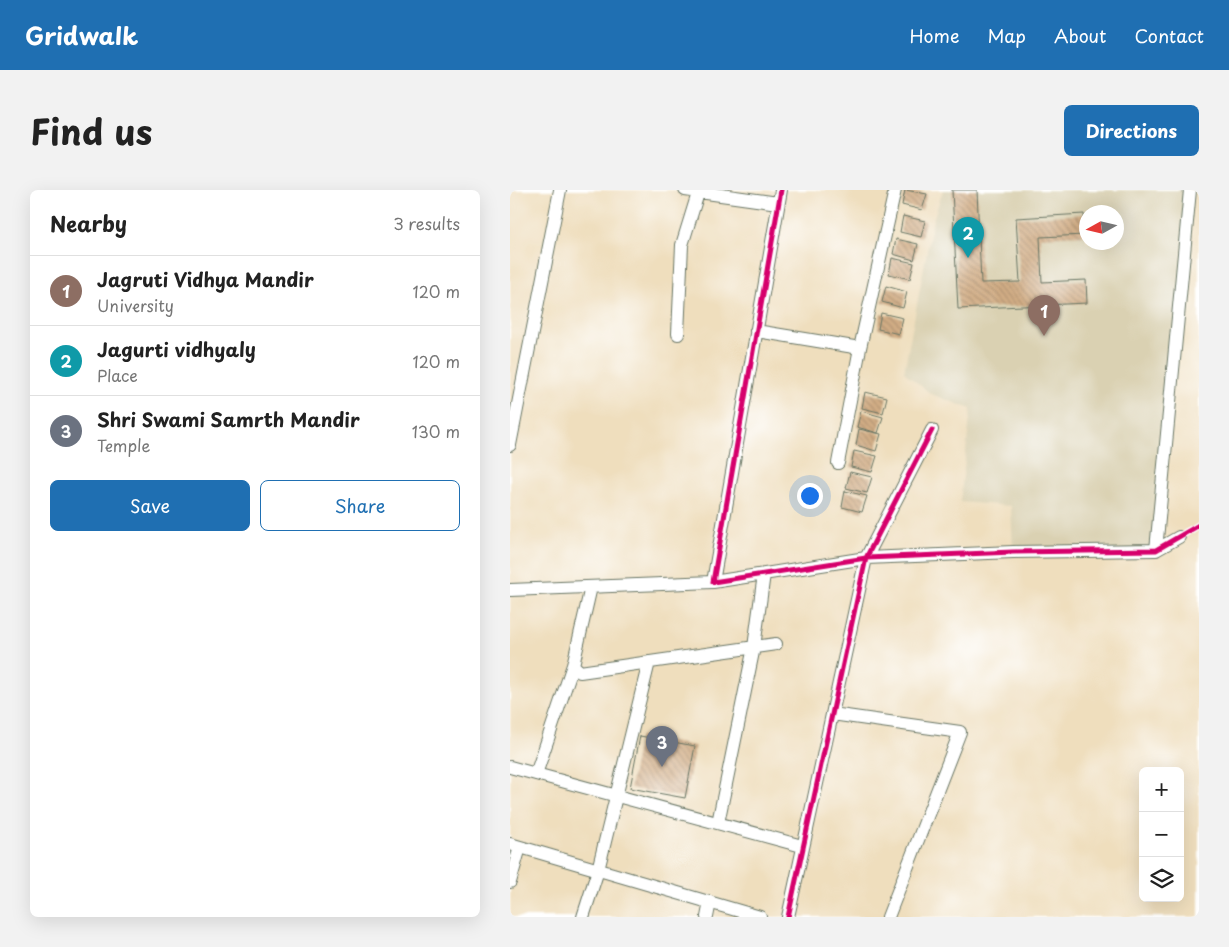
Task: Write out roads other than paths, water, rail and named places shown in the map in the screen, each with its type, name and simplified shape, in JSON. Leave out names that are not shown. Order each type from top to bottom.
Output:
[{"type":"street","points":[[510,445],[560,190]]},
{"type":"street","points":[[685,190],[780,196],[713,582]]},
{"type":"street","points":[[838,463],[860,348],[895,190]]},
{"type":"street","points":[[1156,550],[1190,190]]},
{"type":"street","points":[[678,334],[682,245],[699,191]]},
{"type":"street","points":[[756,331],[860,348]]},
{"type":"street","points":[[788,917],[866,558],[932,430]]},
{"type":"street","points":[[510,590],[713,582],[866,558],[1012,552],[1156,550],[1179,537]]},
{"type":"street","points":[[718,823],[754,647],[764,574]]},
{"type":"street","points":[[536,774],[573,665],[591,587]]},
{"type":"street","points":[[573,665],[580,672],[776,644]]},
{"type":"street","points":[[584,917],[598,870],[649,662]]},
{"type":"street","points":[[832,714],[960,732],[888,917]]},
{"type":"street","points":[[510,767],[802,846]]},
{"type":"street","points":[[510,882],[515,846],[760,917]]},
{"type":"street","points":[[707,917],[710,902]]},
{"type":"place","name":"Jagurti vidhyaly","points":[[968,258]]},
{"type":"place","name":"Jagruti Vidhya Mandir","points":[[1044,336]]},
{"type":"place","name":"Shri Swami Samrth Mandir","points":[[662,767]]}]
